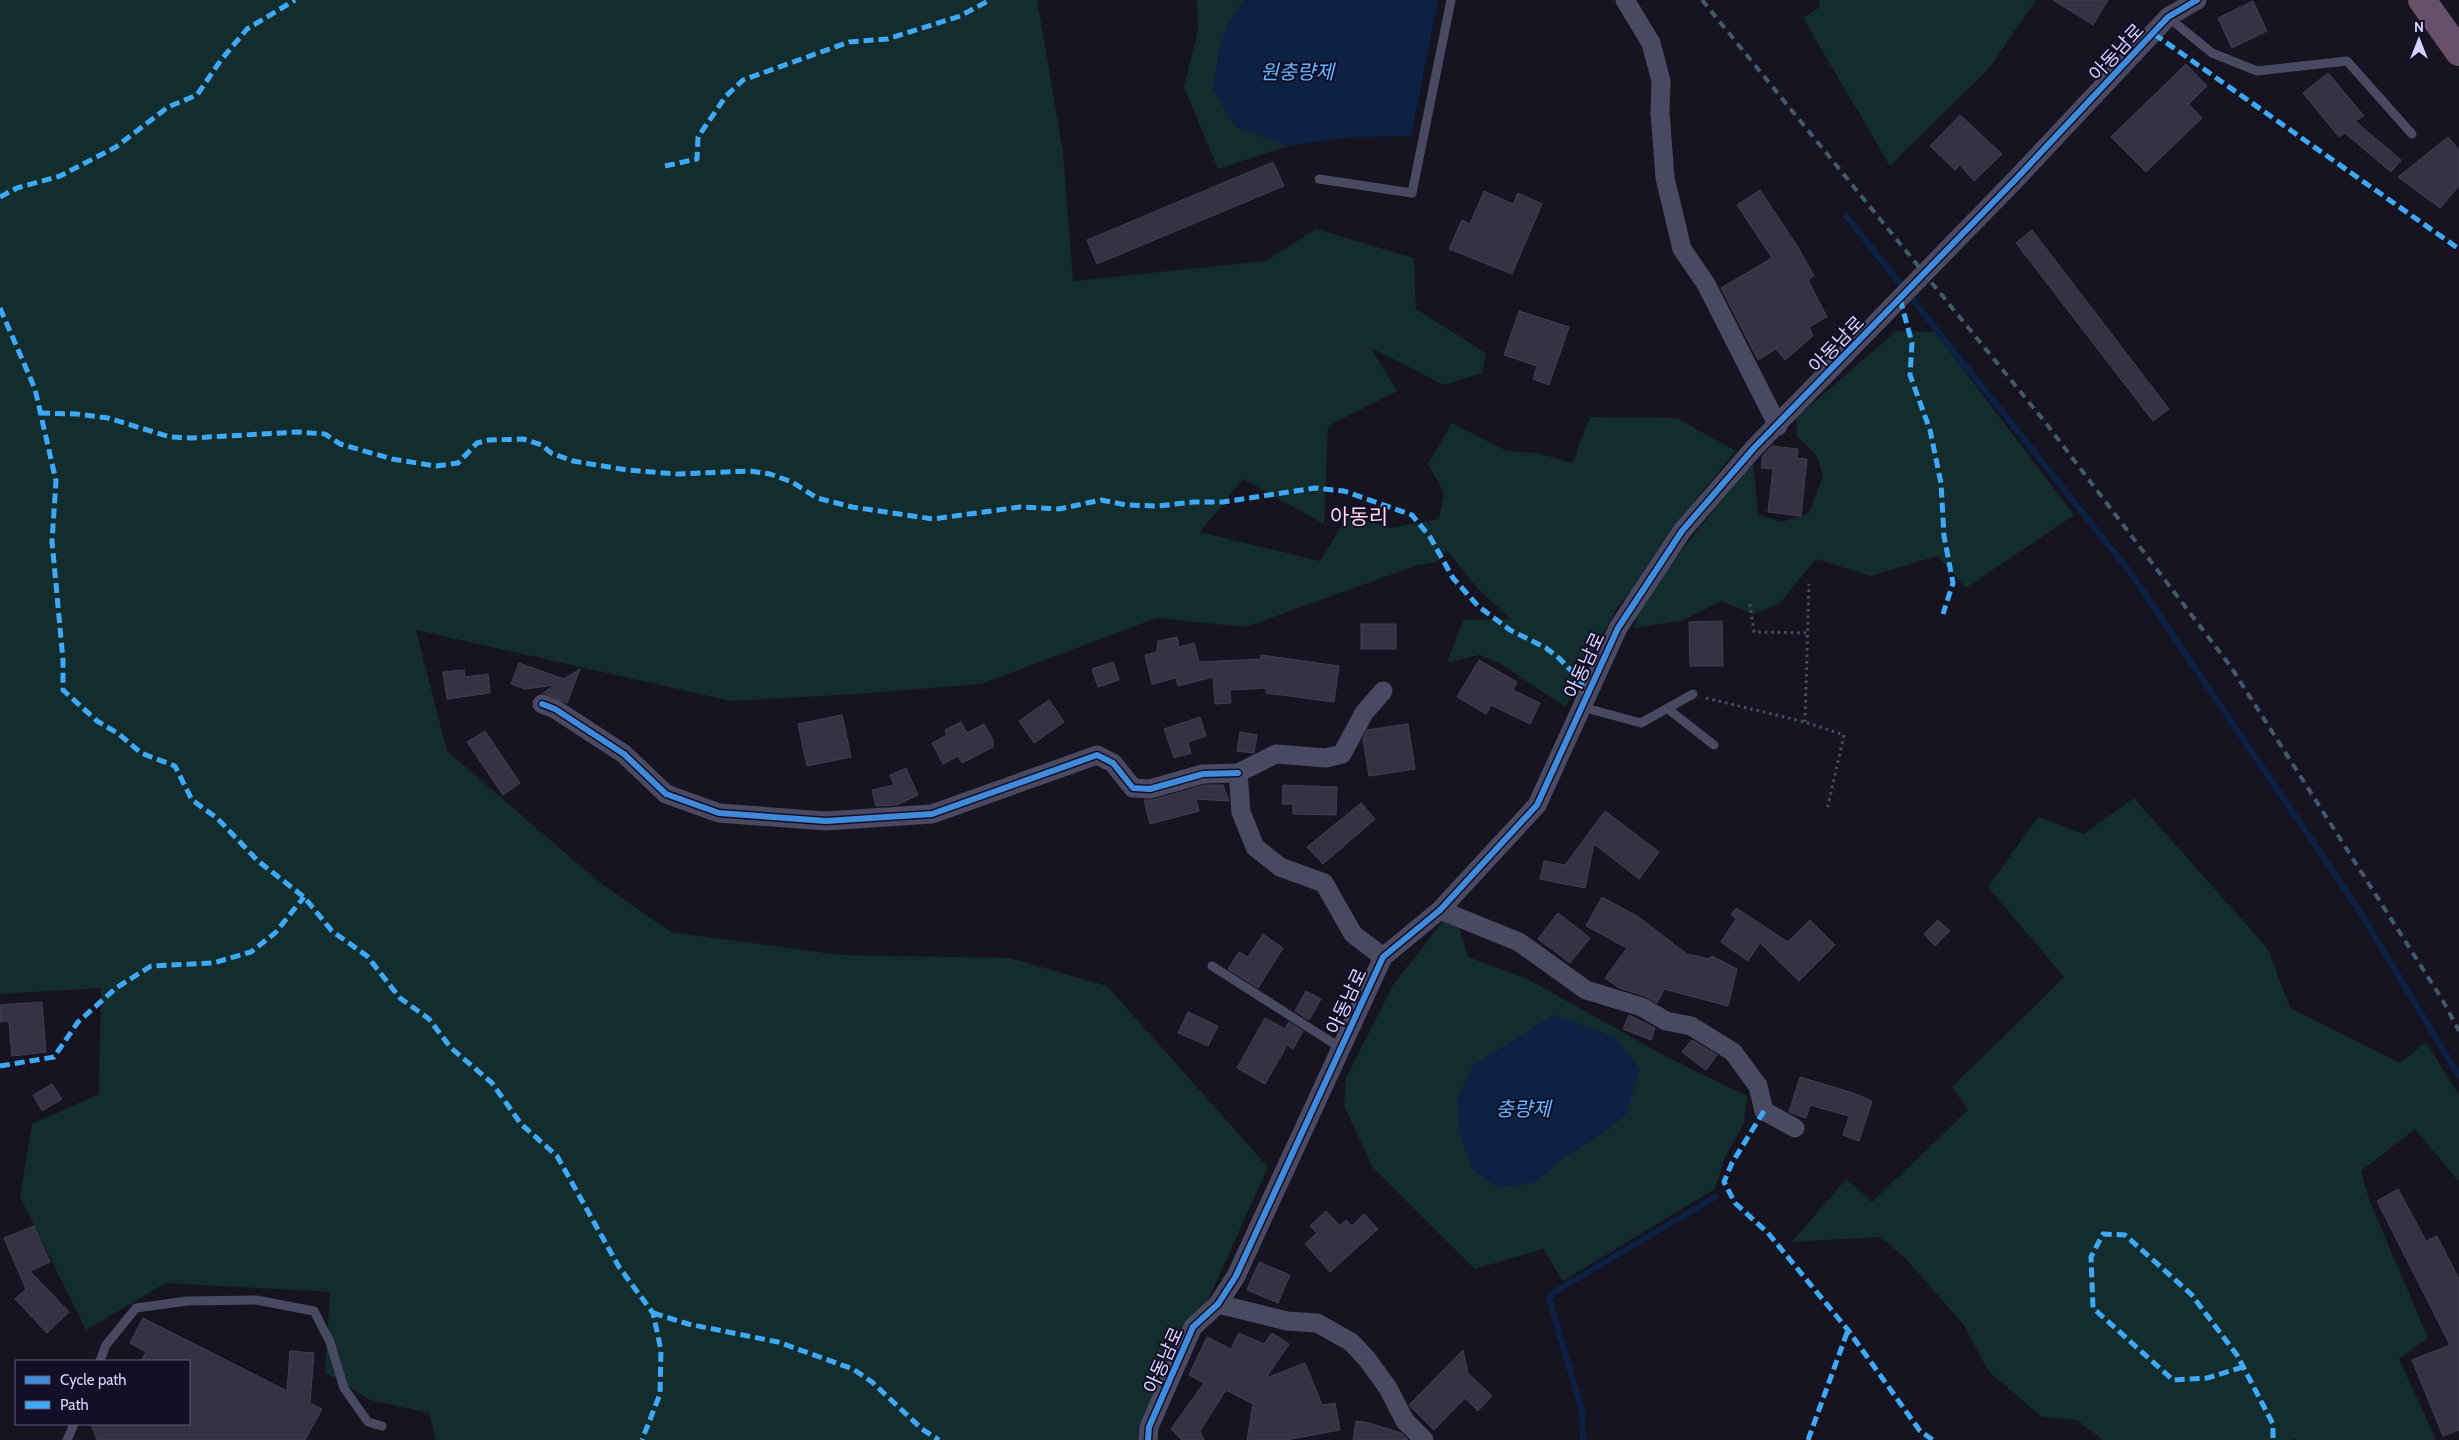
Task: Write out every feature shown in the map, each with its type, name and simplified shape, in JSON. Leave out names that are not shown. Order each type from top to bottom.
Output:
[{"type":"highway","points":[[2422,0],[2433,11],[2459,52]]},
{"type":"street","points":[[1625,0],[1651,43],[1661,81],[1660,112],[1664,178],[1682,249],[1706,284],[1778,426]]},
{"type":"street","points":[[2168,17],[2183,0]]},
{"type":"street","name":"아동남로","points":[[1148,1440],[1149,1427],[1193,1326],[1218,1304],[1236,1276],[1383,957],[1440,910],[1537,805],[1618,628],[1682,532],[1754,448],[1778,426],[1907,292],[2168,17],[2197,0]]},
{"type":"street","points":[[542,704],[555,709],[624,754],[666,794],[719,813],[826,821],[932,814],[1097,755],[1113,763],[1133,788],[1150,789],[1203,774],[1238,773],[1276,754],[1326,758],[1342,754],[1364,713],[1384,691]]},
{"type":"street","points":[[1238,773],[1241,812],[1255,847],[1280,867],[1324,883],[1353,934],[1383,957]]},
{"type":"street","points":[[1440,910],[1519,942],[1586,990],[1642,1007],[1666,1021],[1691,1026],[1700,1031],[1732,1052],[1758,1086],[1764,1110],[1794,1128]]},
{"type":"street","points":[[1218,1304],[1287,1321],[1318,1323],[1351,1342],[1367,1359],[1388,1388],[1405,1421],[1424,1440]]},
{"type":"lane","points":[[1319,179],[1412,193],[1450,0]]},
{"type":"lane","points":[[2168,17],[2212,53],[2258,71],[2347,61],[2412,134]]},
{"type":"lane","points":[[1581,706],[1641,723],[1693,694]]},
{"type":"lane","points":[[1668,709],[1714,745]]},
{"type":"lane","points":[[1212,966],[1341,1048]]},
{"type":"lane","points":[[100,1360],[106,1345],[136,1308],[187,1302],[256,1300],[314,1311],[330,1342],[344,1388],[368,1422],[382,1426]]},
{"type":"lane","points":[[67,1440],[74,1425]]},
{"type":"path","points":[[1804,722],[1809,584]]},
{"type":"path","points":[[1750,604],[1754,632],[1807,633]]},
{"type":"path","points":[[1693,694],[1804,722],[1844,735],[1828,810]]},
{"type":"green space","points":[[0,0],[1037,0],[1063,152],[1073,281],[1266,261],[1316,229],[1414,258],[1416,309],[1486,353],[1482,373],[1444,385],[1371,348],[1397,391],[1328,426],[1324,524],[1243,479],[1200,532],[1320,561],[1349,514],[1390,528],[1439,519],[1444,493],[1428,464],[1452,423],[1507,451],[1537,453],[1572,463],[1590,417],[1677,418],[1736,451],[1696,499],[1635,588],[1617,608],[1583,670],[1566,707],[1499,663],[1479,655],[1447,663],[1463,620],[1511,619],[1478,589],[1447,550],[1437,562],[1418,565],[1246,627],[1157,618],[981,684],[857,694],[731,701],[416,630],[447,751],[599,882],[671,932],[840,955],[1010,958],[1107,986],[1268,1167],[1213,1289],[1138,1440],[436,1440],[429,1413],[370,1400],[325,1372],[330,1292],[166,1283],[86,1330],[20,1197],[32,1124],[99,1094],[101,988],[0,994]]},
{"type":"green space","points":[[1197,0],[1245,0],[1229,21],[1219,52],[1213,89],[1235,126],[1288,146],[1218,169],[1184,87],[1198,31]]},
{"type":"green space","points":[[1819,0],[2036,0],[1990,67],[1890,166],[1803,18],[1820,7]]},
{"type":"green space","points":[[1896,331],[1935,332],[2074,515],[1966,588],[1937,556],[1871,576],[1816,559],[1780,603],[1753,614],[1721,601],[1681,621],[1634,628],[1643,599],[1753,461],[1758,514],[1781,522],[1809,513],[1823,476],[1817,456],[1797,436],[1796,418]]},
{"type":"green space","points":[[2134,798],[2268,949],[2290,1008],[2400,1063],[2426,1042],[2459,1095],[2459,1182],[2415,1129],[2361,1171],[2369,1199],[2428,1338],[2399,1359],[2436,1440],[2296,1440],[2293,1438],[2290,1440],[2103,1440],[2077,1420],[2042,1417],[1989,1372],[1963,1324],[1904,1257],[1880,1237],[1792,1242],[1846,1179],[1872,1202],[1968,1110],[1952,1087],[2064,977],[1988,887],[2038,817],[2084,834]]},
{"type":"green space","points":[[1453,908],[1468,957],[1528,979],[1667,1057],[1747,1096],[1744,1124],[1725,1157],[1715,1189],[1563,1281],[1543,1249],[1475,1269],[1373,1168],[1344,1106],[1346,1078],[1393,985]]},
{"type":"water","name":"원충량제","points":[[1245,0],[1438,0],[1411,136],[1351,137],[1288,146],[1235,126],[1213,89],[1219,52],[1229,21]]},
{"type":"water","name":"충량제","points":[[1554,1015],[1616,1038],[1640,1069],[1626,1114],[1608,1130],[1565,1157],[1534,1183],[1498,1187],[1473,1170],[1460,1135],[1457,1100],[1473,1065]]},
{"type":"building","points":[[2053,0],[2108,0],[2093,25]]},
{"type":"building","points":[[2253,1],[2267,31],[2232,48],[2218,18]]},
{"type":"building","points":[[2186,64],[2207,86],[2189,104],[2202,118],[2146,172],[2111,137]]},
{"type":"building","points":[[2328,73],[2364,116],[2355,121],[2401,160],[2391,172],[2345,133],[2339,137],[2303,93]]},
{"type":"building","points":[[1960,115],[2002,154],[1974,181],[1960,165],[1955,170],[1930,146]]},
{"type":"building","points":[[2448,137],[2459,150],[2459,186],[2440,208],[2398,177]]},
{"type":"building","points":[[1273,162],[1284,186],[1097,264],[1087,240]]},
{"type":"building","points":[[1760,190],[1799,249],[1814,276],[1808,280],[1827,317],[1809,327],[1813,336],[1785,360],[1776,349],[1758,360],[1721,288],[1772,258],[1737,205]]},
{"type":"building","points":[[1484,191],[1513,204],[1518,193],[1542,204],[1512,274],[1449,249],[1462,220],[1470,224]]},
{"type":"building","points":[[2032,230],[2169,409],[2153,421],[2016,243]]},
{"type":"building","points":[[1519,311],[1569,327],[1549,385],[1533,379],[1537,366],[1504,355]]},
{"type":"building","points":[[1772,446],[1798,449],[1797,458],[1807,459],[1801,516],[1768,512],[1773,469],[1761,468],[1763,455]]},
{"type":"building","points":[[1722,621],[1723,666],[1690,666],[1689,622]]},
{"type":"building","points":[[1361,624],[1396,624],[1396,649],[1361,649]]},
{"type":"building","points":[[1177,637],[1179,647],[1194,643],[1199,662],[1261,659],[1261,655],[1339,666],[1334,702],[1266,693],[1266,688],[1230,690],[1231,703],[1215,704],[1213,677],[1178,686],[1176,678],[1152,684],[1145,655],[1157,652],[1158,641]]},
{"type":"building","points":[[1479,660],[1517,682],[1513,690],[1540,703],[1530,724],[1491,705],[1486,714],[1457,697]]},
{"type":"building","points":[[1113,662],[1119,680],[1098,687],[1092,669]]},
{"type":"building","points":[[519,663],[564,679],[580,669],[567,703],[543,693],[555,685],[525,689],[511,684]]},
{"type":"building","points":[[464,670],[465,677],[488,674],[490,693],[447,699],[443,672]]},
{"type":"building","points":[[1049,700],[1064,722],[1034,743],[1019,721]]},
{"type":"building","points":[[842,715],[851,757],[807,766],[798,724]]},
{"type":"building","points":[[1200,717],[1206,736],[1188,742],[1191,753],[1174,758],[1164,729]]},
{"type":"building","points":[[961,722],[967,733],[984,724],[993,740],[993,747],[962,763],[958,756],[943,764],[932,743],[947,735],[945,730]]},
{"type":"building","points":[[1408,724],[1415,769],[1369,776],[1363,739],[1367,730]]},
{"type":"building","points":[[485,731],[520,783],[503,795],[467,742]]},
{"type":"building","points":[[1240,732],[1257,735],[1254,753],[1237,751]]},
{"type":"building","points":[[906,768],[918,795],[897,805],[876,806],[872,790],[894,785],[890,775]]},
{"type":"building","points":[[1205,785],[1223,785],[1229,801],[1196,799],[1199,811],[1150,824],[1144,800],[1153,800]]},
{"type":"building","points":[[1283,785],[1337,787],[1336,815],[1293,814],[1293,804],[1282,804]]},
{"type":"building","points":[[1361,803],[1375,819],[1323,864],[1307,847]]},
{"type":"building","points":[[1605,811],[1659,852],[1639,879],[1594,844],[1585,888],[1540,879],[1544,861],[1565,865]]},
{"type":"building","points":[[1602,897],[1637,916],[1687,954],[1709,959],[1712,956],[1737,969],[1728,1006],[1664,989],[1657,1003],[1645,996],[1619,988],[1605,978],[1627,948],[1586,926]]},
{"type":"building","points":[[1736,908],[1788,942],[1810,920],[1835,945],[1799,981],[1760,943],[1748,961],[1721,942],[1736,919],[1731,914]]},
{"type":"building","points":[[1558,913],[1590,938],[1570,963],[1538,939]]},
{"type":"building","points":[[1938,920],[1950,931],[1935,946],[1924,934]]},
{"type":"building","points":[[1263,934],[1283,948],[1258,988],[1228,969],[1239,952],[1248,957]]},
{"type":"building","points":[[1306,991],[1321,999],[1309,1020],[1295,1011]]},
{"type":"building","points":[[42,1002],[46,1052],[12,1056],[9,1021],[0,1022],[0,1005]]},
{"type":"building","points":[[1188,1012],[1218,1026],[1208,1046],[1178,1033]]},
{"type":"building","points":[[1629,1015],[1655,1028],[1651,1040],[1623,1029]]},
{"type":"building","points":[[1265,1018],[1285,1029],[1289,1022],[1303,1031],[1293,1049],[1287,1045],[1265,1084],[1237,1068]]},
{"type":"building","points":[[1692,1040],[1717,1055],[1706,1070],[1682,1052]]},
{"type":"building","points":[[1800,1077],[1853,1093],[1872,1101],[1859,1141],[1843,1135],[1849,1116],[1810,1105],[1806,1118],[1789,1112]]},
{"type":"building","points":[[52,1084],[62,1099],[42,1111],[33,1095]]},
{"type":"building","points":[[2398,1189],[2426,1241],[2437,1236],[2459,1279],[2459,1430],[2443,1436],[2412,1360],[2450,1345],[2377,1201]]},
{"type":"building","points":[[1326,1211],[1340,1226],[1346,1220],[1352,1226],[1364,1214],[1378,1229],[1330,1272],[1305,1244],[1317,1233],[1310,1226]]},
{"type":"building","points":[[34,1226],[50,1262],[30,1271],[69,1312],[47,1333],[15,1299],[26,1289],[4,1238]]},
{"type":"building","points":[[1259,1262],[1290,1275],[1278,1303],[1247,1290]]},
{"type":"building","points":[[143,1318],[287,1391],[290,1351],[314,1353],[310,1403],[322,1409],[305,1440],[97,1440],[91,1425],[190,1425],[190,1360],[142,1360],[146,1352],[130,1343]]},
{"type":"building","points":[[1239,1333],[1264,1344],[1272,1333],[1289,1344],[1266,1378],[1305,1363],[1322,1405],[1335,1403],[1340,1430],[1286,1440],[1247,1440],[1253,1404],[1226,1390],[1200,1431],[1204,1440],[1182,1440],[1171,1429],[1204,1383],[1189,1375],[1207,1337],[1231,1349]]},
{"type":"building","points":[[1463,1350],[1468,1373],[1492,1396],[1478,1411],[1465,1398],[1434,1430],[1409,1405]]},
{"type":"building","points":[[1356,1421],[1401,1433],[1408,1440],[1353,1440]]},
{"type":"waterway","points":[[1846,216],[2130,572],[2357,907],[2459,1076]]},
{"type":"waterway","points":[[1583,1440],[1582,1411],[1549,1298],[1556,1291],[1715,1197]]},
{"type":"railway","points":[[1702,0],[2045,422],[2231,667],[2442,999],[2459,1031]]},
{"type":"marked path","points":[[0,197],[17,188],[60,176],[116,147],[168,107],[197,95],[221,60],[247,29],[295,0]]},
{"type":"marked path","points":[[665,166],[697,159],[698,137],[726,96],[743,80],[849,42],[887,39],[960,16],[990,0]]},
{"type":"marked path","points":[[2154,34],[2459,249]]},
{"type":"marked path","points":[[1900,299],[1912,343],[1910,375],[1930,430],[1941,483],[1944,536],[1953,583],[1943,614]]},
{"type":"marked path","points":[[0,308],[35,389],[56,481],[52,541],[63,660],[63,690],[97,721],[119,734],[141,753],[175,766],[192,800],[217,818],[258,861],[304,897],[332,931],[367,956],[400,998],[429,1019],[451,1048],[492,1083],[521,1124],[557,1156],[619,1267],[653,1313],[661,1350],[660,1394],[642,1440]]},
{"type":"marked path","points":[[40,413],[77,414],[108,418],[170,437],[191,438],[298,432],[325,434],[340,444],[392,459],[436,466],[458,463],[477,443],[489,440],[523,439],[542,445],[551,453],[573,461],[627,470],[677,474],[750,471],[770,474],[792,482],[817,498],[852,507],[933,519],[1020,507],[1059,509],[1101,500],[1126,505],[1158,506],[1193,502],[1223,502],[1315,488],[1344,491],[1412,515],[1430,537],[1453,578],[1478,606],[1510,630],[1546,648],[1560,659],[1579,679],[1586,695]]},
{"type":"marked path","points":[[0,1066],[54,1057],[78,1022],[116,988],[151,966],[213,963],[251,952],[275,933],[304,897]]},
{"type":"marked path","points":[[1764,1111],[1732,1163],[1724,1182],[1735,1203],[1768,1233],[1848,1330],[1920,1431],[1933,1440]]},
{"type":"marked path","points":[[2243,1367],[2207,1378],[2173,1380],[2093,1308],[2091,1257],[2103,1234],[2125,1235],[2191,1294],[2237,1355],[2273,1424],[2273,1440]]},
{"type":"marked path","points":[[653,1313],[688,1324],[778,1342],[853,1369],[872,1382],[922,1429],[939,1440]]},
{"type":"marked path","points":[[1808,1440],[1848,1330]]},
{"type":"cycle path","points":[[1148,1440],[1149,1427],[1193,1327],[1218,1304],[1236,1276],[1383,957],[1440,910],[1537,805],[1618,628],[1682,531],[1754,448],[2016,179],[2168,17],[2197,0]]},
{"type":"cycle path","points":[[542,704],[555,709],[624,754],[666,794],[719,813],[826,821],[932,814],[1097,755],[1113,763],[1133,788],[1150,789],[1203,774],[1238,773]]},
{"type":"district","name":"아동리","points":[[1359,517]]}]
